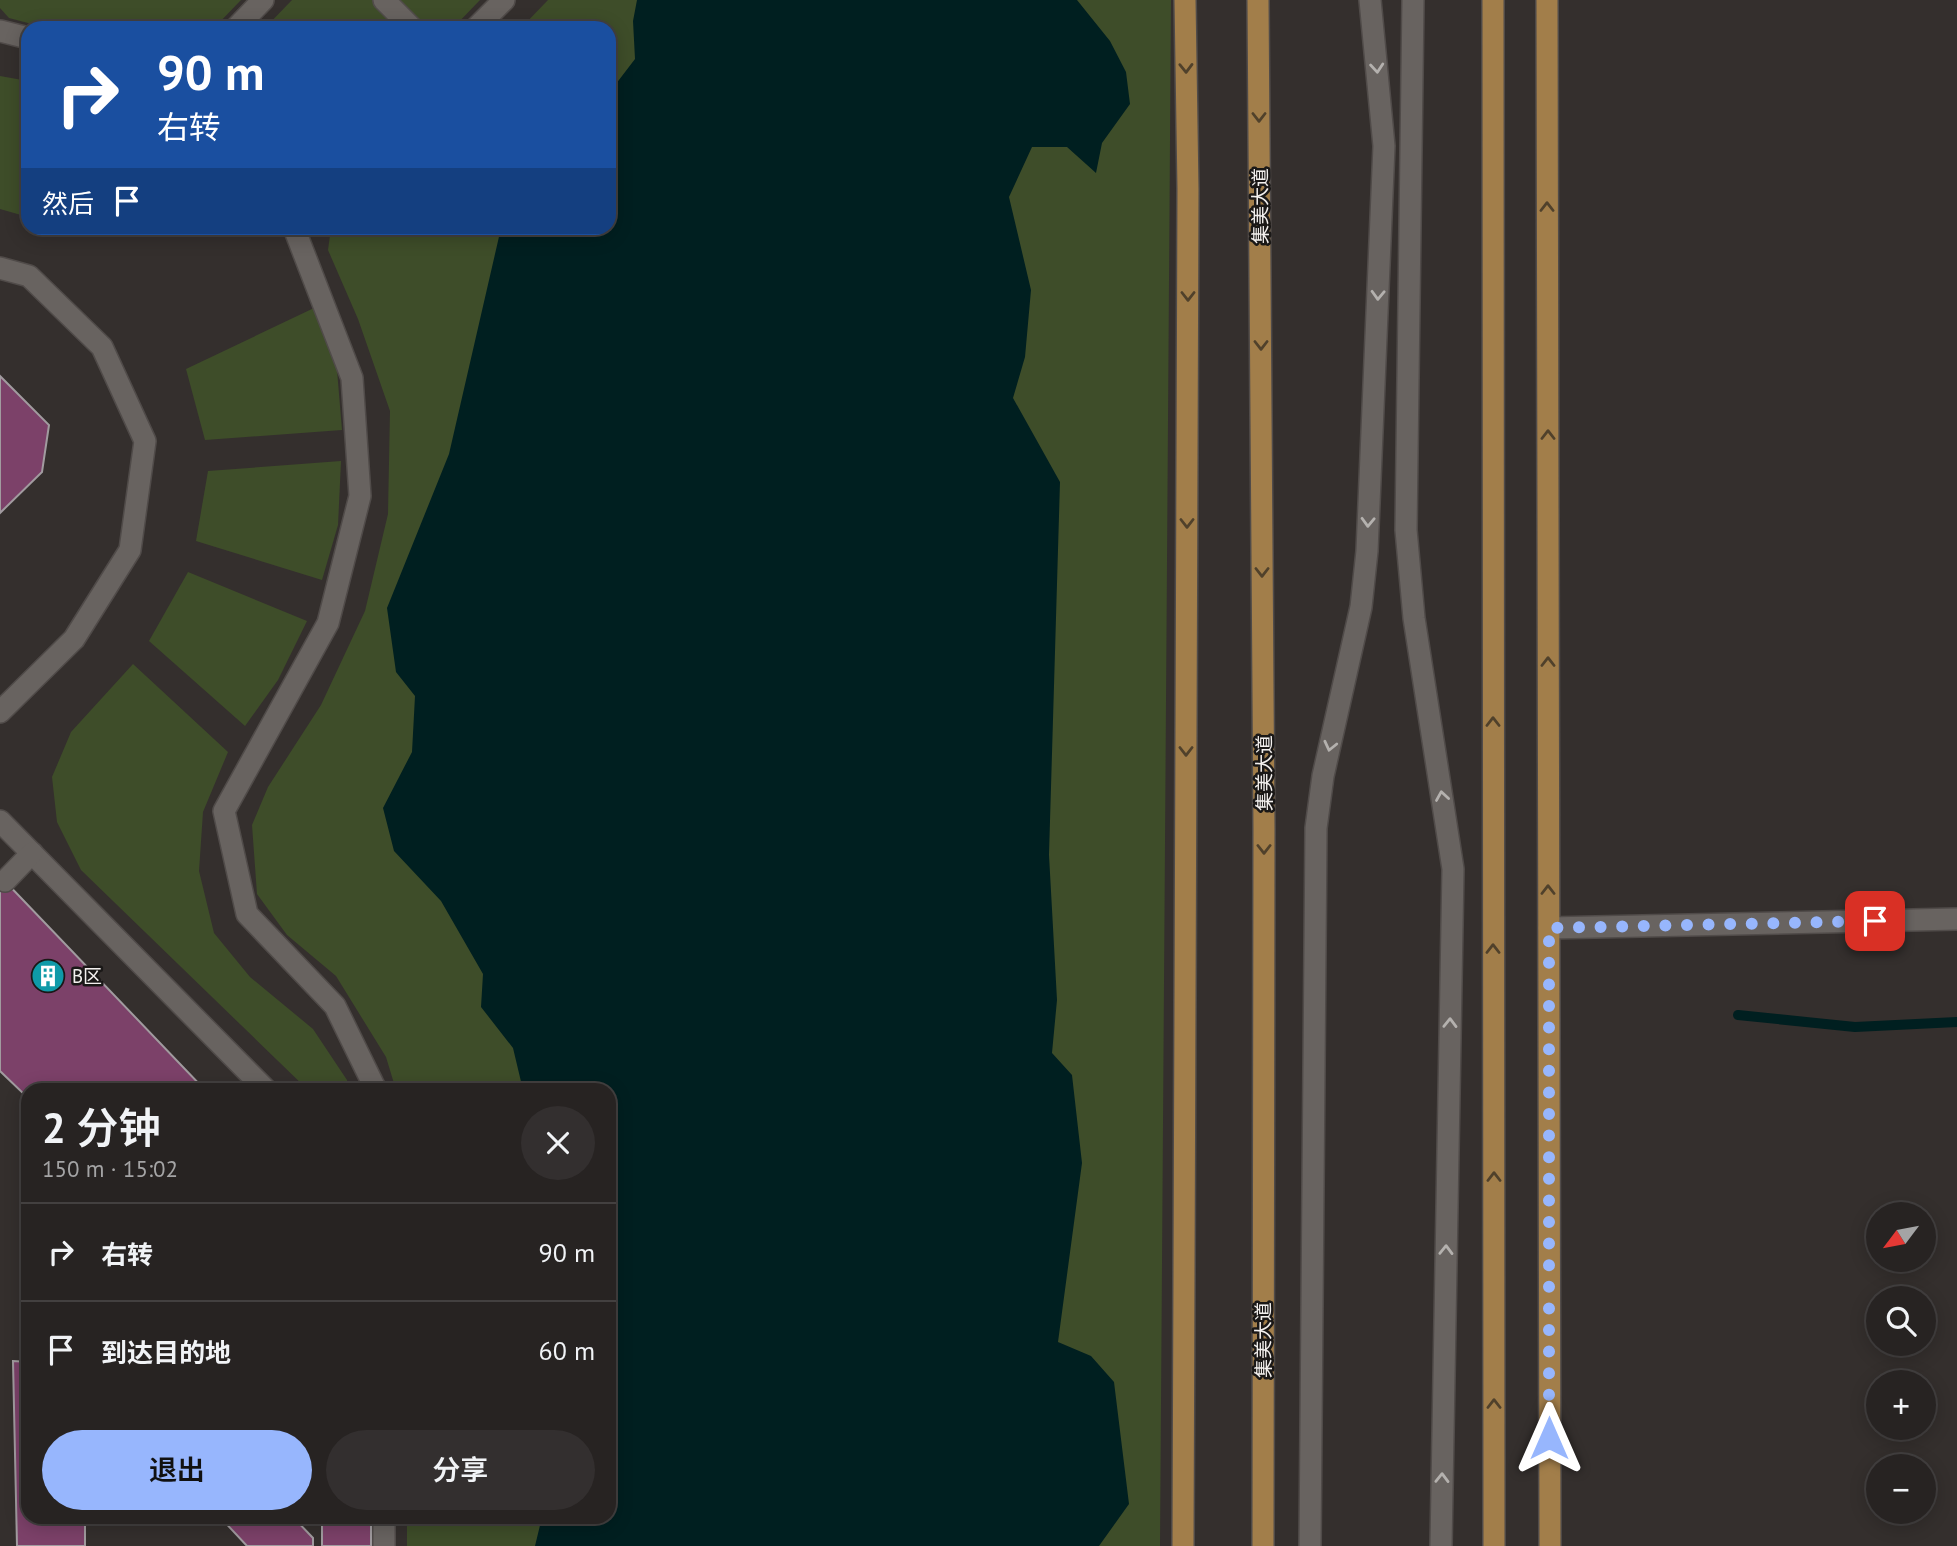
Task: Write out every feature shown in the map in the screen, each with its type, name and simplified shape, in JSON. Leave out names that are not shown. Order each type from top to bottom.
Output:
[{"type":"main road","points":[[1183,1546],[1188,189],[1185,0]]},
{"type":"main road","name":"集美大道","points":[[1258,0],[1264,814],[1263,1546]]},
{"type":"main road","points":[[1493,0],[1494,1546]]},
{"type":"main road","points":[[1547,0],[1550,1546]]},
{"type":"street","points":[[243,21],[263,0]]},
{"type":"street","points":[[384,0],[405,21]]},
{"type":"street","points":[[483,21],[503,0]]},
{"type":"street","points":[[1310,1546],[1315,828],[1323,776],[1361,607],[1367,551],[1384,146],[1370,0]]},
{"type":"street","points":[[1413,0],[1406,530],[1415,618],[1453,869],[1441,1546]]},
{"type":"street","points":[[0,31],[21,36]]},
{"type":"street","points":[[297,235],[352,378],[360,496],[328,623],[224,811],[247,914],[335,1006],[373,1083]]},
{"type":"street","points":[[0,268],[29,275],[102,347],[145,441],[130,550],[74,639],[0,712]]},
{"type":"street","points":[[0,821],[259,1083]]},
{"type":"street","points":[[5,881],[32,853]]},
{"type":"street","points":[[1549,928],[1957,919]]},
{"type":"street","points":[[384,1524],[384,1546]]},
{"type":"green space","points":[[0,0],[241,0],[221,21],[21,21],[9,18],[0,8]]},
{"type":"green space","points":[[292,0],[480,0],[460,21],[272,21]]},
{"type":"green space","points":[[548,0],[1171,0],[1160,1546],[407,1546],[407,1524],[616,1524],[616,1083],[394,1083],[386,1057],[336,976],[287,935],[257,894],[252,825],[268,787],[321,705],[365,611],[388,514],[390,411],[358,319],[328,250],[330,235],[616,235],[616,21],[528,21]]},
{"type":"green space","points":[[0,76],[21,80],[21,215],[0,209]]},
{"type":"green space","points":[[314,308],[337,370],[342,430],[205,440],[186,369]]},
{"type":"green space","points":[[341,461],[338,525],[322,580],[196,541],[208,471]]},
{"type":"green space","points":[[188,572],[307,621],[278,680],[245,726],[149,641]]},
{"type":"green space","points":[[133,664],[228,752],[203,812],[199,871],[214,933],[250,977],[313,1029],[348,1083],[301,1083],[81,870],[57,822],[52,777],[71,732]]},
{"type":"water","points":[[637,0],[1077,0],[1110,41],[1126,72],[1130,104],[1102,143],[1096,173],[1067,147],[1032,147],[1009,197],[1031,290],[1025,357],[1013,398],[1060,482],[1049,855],[1057,1000],[1052,1053],[1072,1075],[1082,1163],[1058,1342],[1091,1356],[1114,1382],[1129,1504],[1099,1546],[535,1546],[540,1524],[616,1524],[616,1083],[521,1083],[513,1048],[481,1007],[483,974],[441,901],[394,851],[383,808],[412,752],[415,696],[396,672],[387,608],[449,454],[499,235],[616,235],[616,84],[635,59],[633,21]]},
{"type":"building","points":[[0,376],[49,425],[42,472],[0,513]]},
{"type":"building","name":"B区","points":[[0,876],[198,1083],[21,1083],[21,1091],[0,1071]]},
{"type":"building","points":[[13,1361],[21,1362],[21,1524],[85,1524],[85,1546],[17,1546]]},
{"type":"building","points":[[227,1524],[300,1524],[313,1538],[313,1546],[247,1546]]},
{"type":"building","points":[[322,1524],[371,1524],[371,1546],[322,1546]]},
{"type":"waterway","points":[[1738,1015],[1855,1027],[1957,1022]]},
{"type":"place","name":"B区","points":[[48,976]]},
{"type":"route","points":[[1549,1438],[1549,928],[1875,921]]}]
